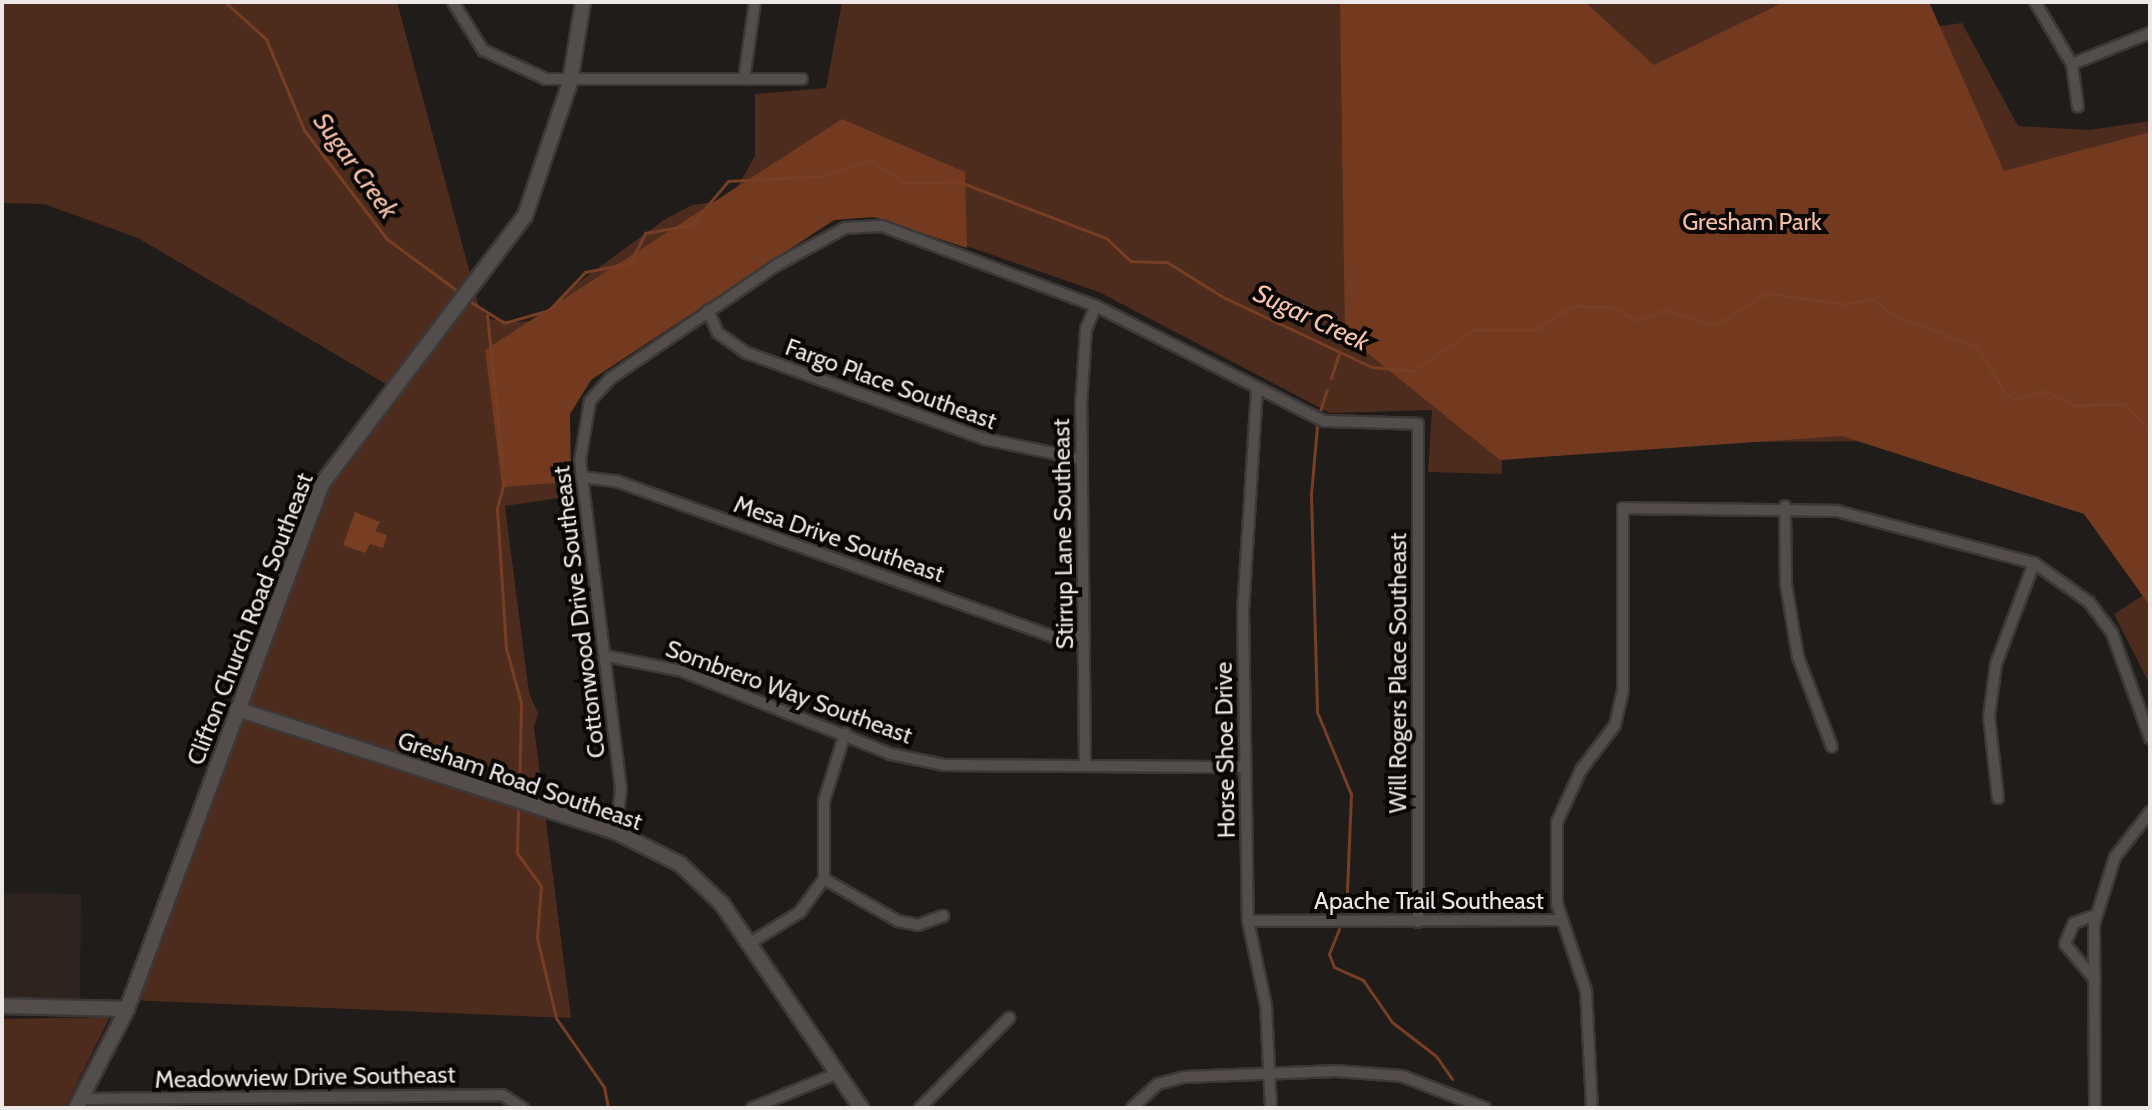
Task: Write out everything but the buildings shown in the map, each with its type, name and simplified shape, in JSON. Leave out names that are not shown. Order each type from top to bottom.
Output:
[{"type":"street","points":[[453,2],[483,50],[520,71],[570,82],[802,79]]},
{"type":"street","name":"Clifton Church Road Southeast","points":[[79,1103],[127,1009],[322,484],[525,216],[570,82],[583,2]]},
{"type":"street","points":[[744,79],[755,2]]},
{"type":"street","points":[[2035,2],[2072,64],[2078,107]]},
{"type":"street","points":[[2072,64],[2150,33]]},
{"type":"street","name":"Cottonwood Drive Southeast","points":[[616,832],[621,789],[581,477],[582,429],[599,388],[708,310],[818,241],[860,224],[920,239],[1096,306],[1324,421],[1418,424]]},
{"type":"street","name":"Stirrup Lane Southeast","points":[[1085,765],[1084,352],[1096,306]]},
{"type":"street","name":"Fargo Place Southeast","points":[[708,310],[718,333],[747,353],[985,439],[1082,459]]},
{"type":"street","name":"Horse Shoe Drive","points":[[1257,389],[1243,610],[1245,767],[1248,921],[1273,1077],[1271,1108]]},
{"type":"street","name":"Will Rogers Place Southeast","points":[[1418,424],[1418,922]]},
{"type":"street","name":"Mesa Drive Southeast","points":[[581,477],[616,481],[1052,636],[1084,636]]},
{"type":"street","points":[[1785,506],[1786,584],[1798,657],[1832,747]]},
{"type":"street","points":[[1562,920],[1557,822],[1575,779],[1615,725],[1623,690],[1623,508],[1785,506],[1867,517],[2034,563],[2089,602],[2112,633],[2150,738]]},
{"type":"street","points":[[1998,798],[1989,717],[1996,664],[2034,563]]},
{"type":"street","name":"Sombrero Way Southeast","points":[[606,656],[682,671],[845,733],[891,754],[944,765],[1245,767]]},
{"type":"street","name":"Gresham Road Southeast","points":[[237,709],[616,832],[701,880],[750,943],[861,1108]]},
{"type":"street","points":[[750,943],[800,912],[824,879],[824,801],[845,733]]},
{"type":"street","points":[[2095,1108],[2096,915],[2115,857],[2150,812]]},
{"type":"street","points":[[824,879],[898,921],[918,925],[943,916]]},
{"type":"street","points":[[2095,980],[2065,944],[2074,923],[2096,915]]},
{"type":"street","name":"Apache Trail Southeast","points":[[1248,921],[1562,920],[1586,991],[1592,1108]]},
{"type":"street","points":[[2,1006],[127,1009]]},
{"type":"street","points":[[920,1108],[1009,1018]]},
{"type":"street","points":[[752,1108],[838,1073]]},
{"type":"street","points":[[1132,1108],[1158,1084],[1184,1077],[1402,1076],[1485,1108]]},
{"type":"street","name":"Meadowview Drive Southeast","points":[[79,1103],[274,1104],[502,1095],[523,1108]]},
{"type":"shaded area","points":[[355,512],[380,522],[375,531],[387,535],[383,548],[370,544],[365,553],[343,545]]},
{"type":"shaded area","points":[[2,893],[81,894],[80,1008],[2,1009]]},
{"type":"green space","name":"Gresham Park","points":[[2,2],[397,2],[479,307],[490,319],[518,322],[540,320],[579,282],[664,220],[692,205],[730,200],[755,156],[755,94],[826,88],[842,2],[1907,2],[1906,31],[1962,23],[2018,126],[2089,130],[2150,121],[2150,536],[1905,441],[1550,443],[1500,326],[1502,474],[1428,472],[1432,410],[1330,413],[1099,292],[886,218],[842,216],[690,305],[596,373],[568,413],[566,497],[505,506],[529,693],[538,713],[534,727],[571,1018],[128,1000],[329,467],[391,387],[138,238],[44,204],[2,203]]},
{"type":"green space","points":[[1340,2],[1585,2],[1654,65],[1784,2],[1929,2],[2004,171],[2150,132],[2150,606],[2084,514],[1842,436],[1500,460],[1345,335]]},
{"type":"green space","points":[[842,119],[965,172],[967,248],[874,217],[834,220],[591,380],[570,414],[571,482],[502,487],[485,350]]},
{"type":"green space","points":[[2150,591],[2150,685],[2114,614]]},
{"type":"green space","points":[[110,1017],[65,1108],[2,1108],[2,1019]]},
{"type":"waterway","name":"Sugar Creek","points":[[225,2],[266,39],[304,130],[387,239],[459,292]]},
{"type":"waterway","name":"Sugar Creek","points":[[471,302],[504,323],[549,310],[585,272],[630,263],[645,233],[691,225],[728,181],[820,176],[870,160],[905,183],[960,182],[1106,238],[1131,261],[1167,262],[1223,297],[1372,367],[1413,371],[1473,330],[1536,330],[1571,306],[1613,307],[1638,321],[1663,310],[1715,325],[1767,293],[1842,304],[1874,299],[1891,314],[1977,347],[2005,393],[2016,399],[2044,391],[2074,405],[2124,404],[2150,430]]},
{"type":"waterway","points":[[487,315],[503,469]]},
{"type":"waterway","points":[[1331,378],[1339,353]]},
{"type":"waterway","points":[[1320,411],[1327,390]]},
{"type":"waterway","points":[[1317,426],[1311,495],[1317,712],[1351,794],[1346,914]]},
{"type":"waterway","points":[[504,482],[497,509],[506,648],[521,703],[519,796]]},
{"type":"waterway","points":[[518,811],[517,853],[541,886],[537,938],[556,1018],[604,1087],[608,1108]]},
{"type":"waterway","points":[[1339,929],[1329,954],[1334,967],[1363,980],[1392,1022],[1436,1056],[1452,1079]]}]
